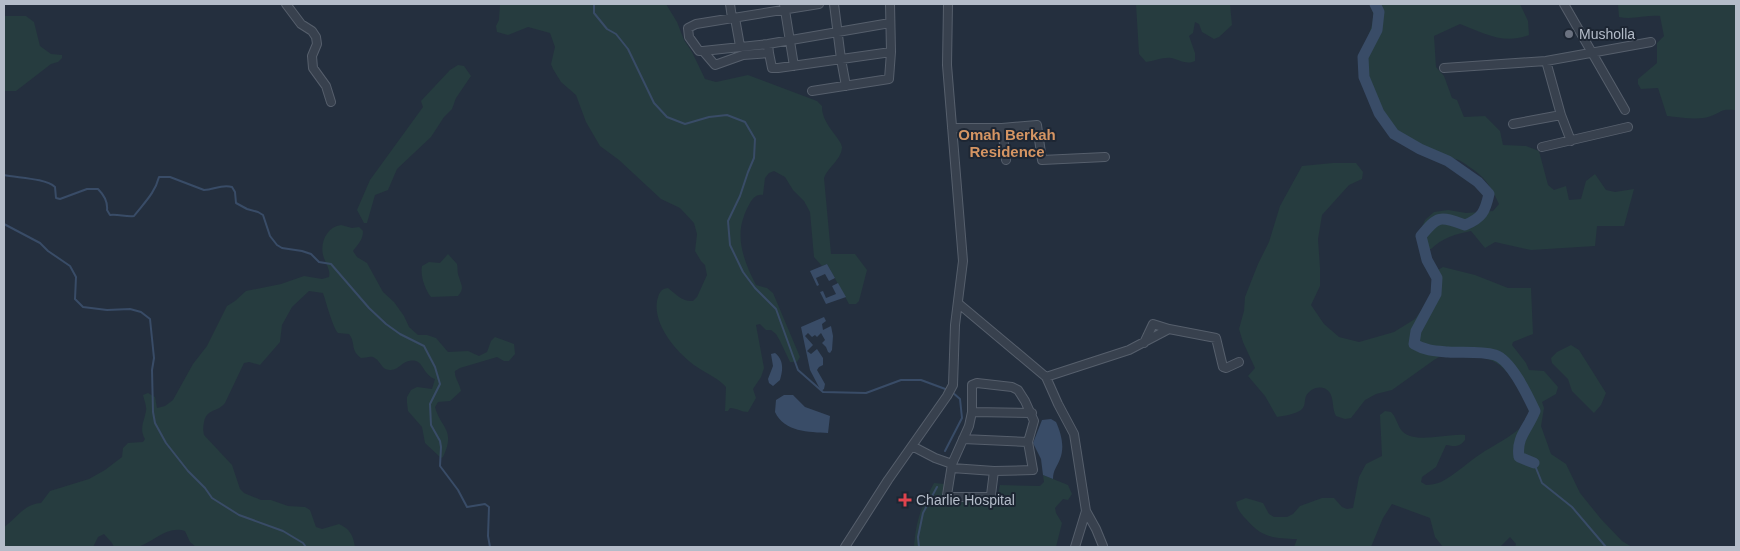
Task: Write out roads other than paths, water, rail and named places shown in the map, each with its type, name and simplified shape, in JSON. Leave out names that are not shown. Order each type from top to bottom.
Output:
[{"type":"street","points":[[286,4],[301,24],[312,31],[316,37],[317,44],[312,56],[313,68],[326,86],[331,102]]},
{"type":"street","points":[[730,4],[740,46]]},
{"type":"street","points":[[818,4],[785,7],[688,26],[689,37],[699,51],[703,51],[768,44],[890,23]]},
{"type":"street","points":[[834,4],[846,86]]},
{"type":"street","points":[[812,91],[889,79],[891,52],[890,4]]},
{"type":"street","points":[[845,547],[888,480],[947,396],[952,385],[955,325],[963,261],[947,65],[948,4]]},
{"type":"street","points":[[1564,4],[1594,52],[1625,110]]},
{"type":"street","points":[[785,7],[794,66]]},
{"type":"street","points":[[1444,68],[1546,62],[1652,42]]},
{"type":"street","points":[[768,44],[772,68],[891,52]]},
{"type":"street","points":[[703,51],[714,65],[743,55],[769,53]]},
{"type":"street","points":[[1546,62],[1561,115],[1571,140]]},
{"type":"street","points":[[1513,124],[1561,115]]},
{"type":"street","points":[[952,128],[1002,128],[1037,125],[1042,160],[1104,158]]},
{"type":"street","points":[[1542,147],[1628,126]]},
{"type":"street","points":[[1002,128],[1006,160]]},
{"type":"street","points":[[959,304],[1046,376],[1074,434],[1086,511],[1103,546]]},
{"type":"street","points":[[1144,343],[1153,324],[1216,338],[1223,367],[1226,368],[1239,362]]},
{"type":"street","points":[[1046,376],[1130,350],[1169,329]]},
{"type":"street","points":[[912,446],[949,465],[994,471],[1034,470],[1028,442],[1034,421],[1032,413],[1018,390],[1012,387],[977,383],[972,385],[972,412],[969,426],[949,465],[947,495],[949,497],[988,497],[991,495],[994,471]]},
{"type":"street","points":[[972,412],[1032,413]]},
{"type":"street","points":[[963,439],[1028,442]]},
{"type":"street","points":[[1075,547],[1086,511]]},
{"type":"water","points":[[827,264],[835,278],[829,281],[825,274],[816,278],[819,285],[817,286],[810,271]]},
{"type":"water","points":[[838,283],[846,297],[826,304],[820,292],[823,291],[826,298],[836,294],[832,286]]},
{"type":"water","points":[[824,317],[826,321],[822,324],[823,330],[831,326],[833,336],[830,353],[822,343],[825,340],[821,333],[817,337],[815,335],[812,337],[808,333],[805,336],[813,345],[807,351],[811,354],[817,349],[823,358],[823,365],[817,370],[825,384],[824,389],[821,391],[810,370],[801,327]]},
{"type":"water","points":[[775,353],[780,359],[782,369],[780,380],[773,386],[769,383],[768,379],[773,366],[771,354]]},
{"type":"water","points":[[784,395],[793,395],[805,407],[830,416],[828,433],[798,430],[784,424],[775,412],[776,400]]},
{"type":"water","points":[[1051,419],[1056,422],[1061,435],[1062,445],[1053,479],[1043,475],[1041,459],[1033,443],[1042,420]]},
{"type":"waterway","points":[[594,4],[594,13],[607,29],[616,34],[628,49],[654,103],[667,117],[685,124],[709,117],[727,115],[745,122],[755,139],[754,158],[740,196],[728,221],[730,245],[743,272],[755,288],[776,309],[798,370],[823,392],[866,393],[901,380],[921,380],[948,390]]},
{"type":"waterway","points":[[1375,4],[1379,12],[1377,30],[1363,57],[1364,77],[1379,113],[1394,134],[1420,149],[1448,161],[1478,182],[1489,194],[1482,214],[1475,220],[1465,225],[1440,219],[1432,224],[1421,236],[1427,260],[1437,278],[1436,294],[1416,331],[1414,344],[1435,351],[1489,354],[1501,358],[1513,371],[1535,411],[1519,444],[1519,457],[1534,463]]},
{"type":"waterway","points":[[4,175],[38,180],[50,184],[55,187],[56,198],[60,199],[87,189],[98,189],[105,198],[110,215],[128,216],[134,216],[152,193],[159,177],[170,177],[204,190],[224,186],[232,187],[235,192],[236,203],[263,215],[270,236],[277,245],[282,248],[311,254],[319,262],[331,264],[369,308],[386,324],[400,334],[424,346],[435,367],[440,384],[430,404],[431,425],[440,441],[441,447],[440,466],[458,490],[467,507],[485,504],[489,507],[488,536],[490,547]]},
{"type":"waterway","points":[[4,224],[40,243],[70,266],[76,277],[75,299],[83,307],[107,310],[130,309],[141,312],[150,319],[154,358],[152,370],[153,412],[155,423],[166,443],[212,498],[239,515],[283,531],[303,543],[306,547]]},
{"type":"waterway","points":[[945,451],[962,418],[960,399],[952,392]]},
{"type":"waterway","points":[[1534,463],[1542,483],[1572,507],[1606,547]]},
{"type":"waterway","points":[[919,547],[918,537],[923,513],[937,487]]},
{"type":"place","name":"Musholla","points":[[1569,34]]},
{"type":"place","name":"Charlie Hospital","points":[[905,500]]},
{"type":"district","name":"Omah Berkah Residence","points":[[1007,144]]}]
